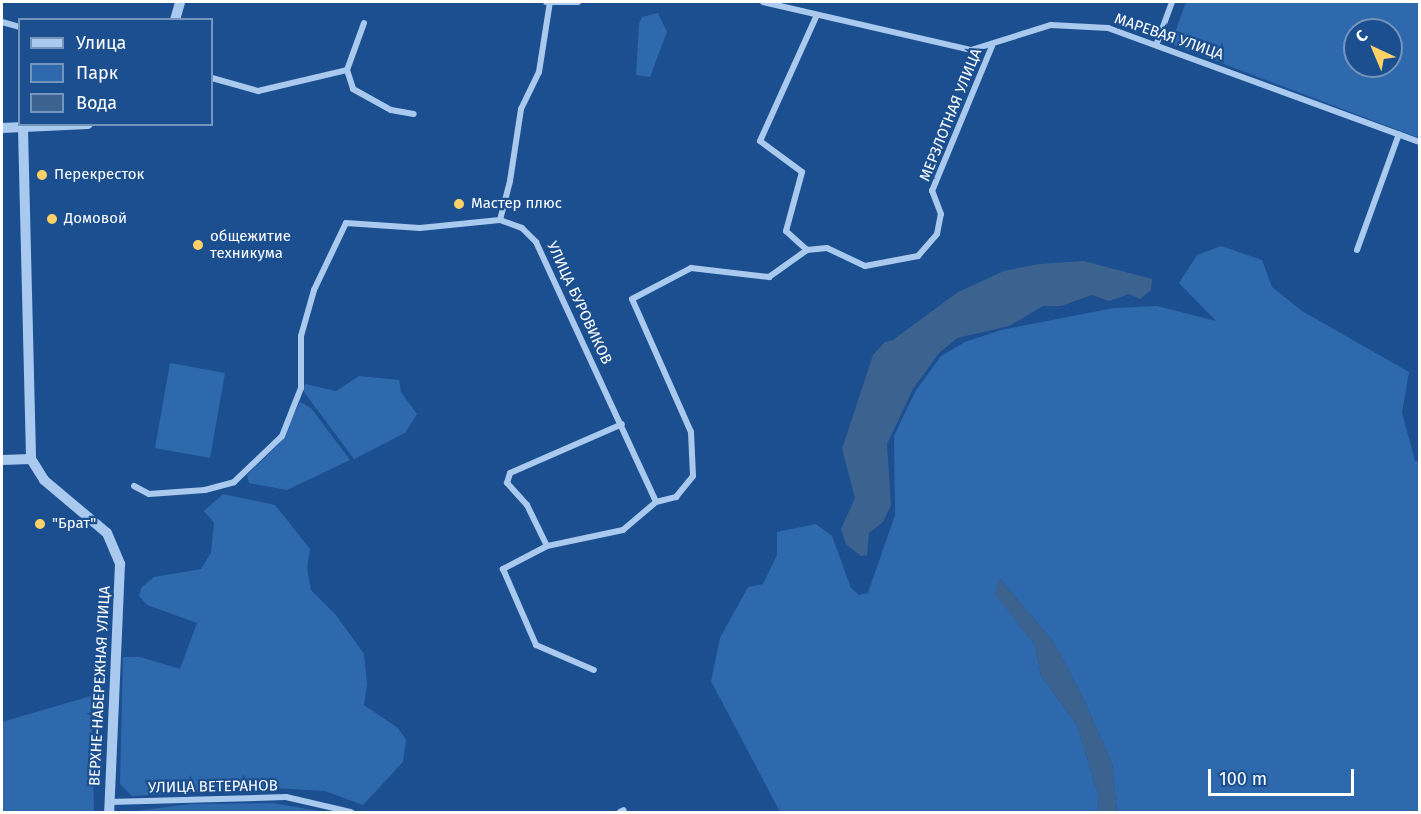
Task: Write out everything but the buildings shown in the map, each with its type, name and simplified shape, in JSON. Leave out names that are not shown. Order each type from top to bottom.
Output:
[{"type":"street","points":[[176,18],[180,2]]},
{"type":"street","points":[[134,486],[149,494],[206,490],[234,482],[282,436],[301,388],[301,336],[314,290],[346,223],[420,228],[500,220],[510,181],[521,109],[539,72],[548,2],[578,2]]},
{"type":"street","name":"МАРЕВАЯ УЛИЦА","points":[[764,2],[971,50],[992,46],[1051,25],[1108,28],[1156,43],[1419,142]]},
{"type":"street","points":[[1156,43],[1172,2]]},
{"type":"street","points":[[594,670],[536,645],[503,569],[547,546],[623,530],[656,502],[676,496],[693,476],[691,432],[632,298],[691,268],[769,276],[807,250],[786,231],[802,172],[760,141],[817,15]]},
{"type":"street","points":[[2,22],[18,26]]},
{"type":"street","points":[[364,23],[347,70],[353,89],[391,110],[414,114]]},
{"type":"street","name":"МЕРЗЛОТНАЯ УЛИЦА","points":[[807,250],[827,248],[865,266],[918,256],[937,234],[941,214],[932,191],[992,46]]},
{"type":"street","points":[[213,78],[258,91],[347,70]]},
{"type":"street","points":[[2,128],[62,126]]},
{"type":"street","points":[[2,460],[31,459],[23,129]]},
{"type":"street","points":[[1357,250],[1399,134]]},
{"type":"street","name":"УЛИЦА БУРОВИКОВ","points":[[500,220],[522,228],[536,242],[622,424],[656,502]]},
{"type":"street","points":[[547,546],[527,506],[507,483],[510,473],[622,424]]},
{"type":"street","name":"ВЕРХНЕ-НАБЕРЕЖНАЯ УЛИЦА","points":[[31,459],[44,480],[107,533],[120,564],[109,807]]},
{"type":"street","name":"УЛИЦА ВЕТЕРАНОВ","points":[[109,807],[230,796],[286,797],[351,813]]},
{"type":"green space","points":[[1186,2],[1419,2],[1419,138],[1171,44]]},
{"type":"green space","points":[[658,13],[667,32],[650,77],[636,75],[639,24],[642,17]]},
{"type":"green space","points":[[1221,246],[1262,260],[1272,287],[1302,311],[1409,372],[1402,413],[1415,461],[1420,462],[1419,812],[1117,812],[1112,763],[1082,696],[1053,641],[1000,579],[996,595],[1035,645],[1041,676],[1077,725],[1098,794],[1099,812],[780,812],[711,681],[720,638],[748,587],[763,584],[777,555],[777,532],[816,524],[832,536],[851,588],[859,595],[868,593],[895,515],[894,436],[915,392],[941,356],[965,342],[1001,330],[1114,308],[1157,306],[1216,321],[1179,283],[1197,255]]},
{"type":"green space","points":[[170,363],[225,373],[210,458],[155,448]]},
{"type":"green space","points":[[359,376],[399,380],[401,392],[417,414],[405,433],[354,459],[304,392],[305,384],[336,391]]},
{"type":"green space","points":[[300,402],[311,408],[350,460],[287,490],[249,483],[247,475],[279,444]]},
{"type":"green space","points":[[223,494],[275,505],[310,549],[307,568],[311,590],[336,615],[364,654],[367,684],[364,705],[398,728],[406,740],[403,762],[363,805],[325,791],[274,788],[132,796],[120,784],[123,657],[140,657],[180,669],[197,623],[147,605],[139,596],[141,588],[154,577],[201,569],[211,553],[214,523],[204,511]]},
{"type":"green space","points":[[91,696],[94,812],[2,812],[2,722]]},
{"type":"green space","points":[[273,803],[324,812],[128,812],[190,804]]},
{"type":"water","points":[[1084,261],[1152,279],[1151,290],[1140,299],[1129,294],[1109,301],[1092,295],[1061,306],[1043,306],[1009,326],[957,338],[939,353],[913,389],[887,444],[891,505],[883,522],[869,533],[867,555],[861,556],[846,544],[841,529],[855,498],[842,449],[873,355],[885,342],[893,340],[958,292],[1004,271],[1039,264]]},
{"type":"water","points":[[999,578],[1053,641],[1082,696],[1112,763],[1117,812],[1099,812],[1098,794],[1077,725],[1041,676],[1035,645],[995,595]]},
{"type":"place","name":"Перекресток","points":[[42,175]]},
{"type":"place","name":"Мастер плюс","points":[[459,204]]},
{"type":"place","name":"Домовой","points":[[52,219]]},
{"type":"place","name":"общежитие техникума","points":[[198,245]]},
{"type":"place","name":"\"Брат\"","points":[[40,524]]}]
